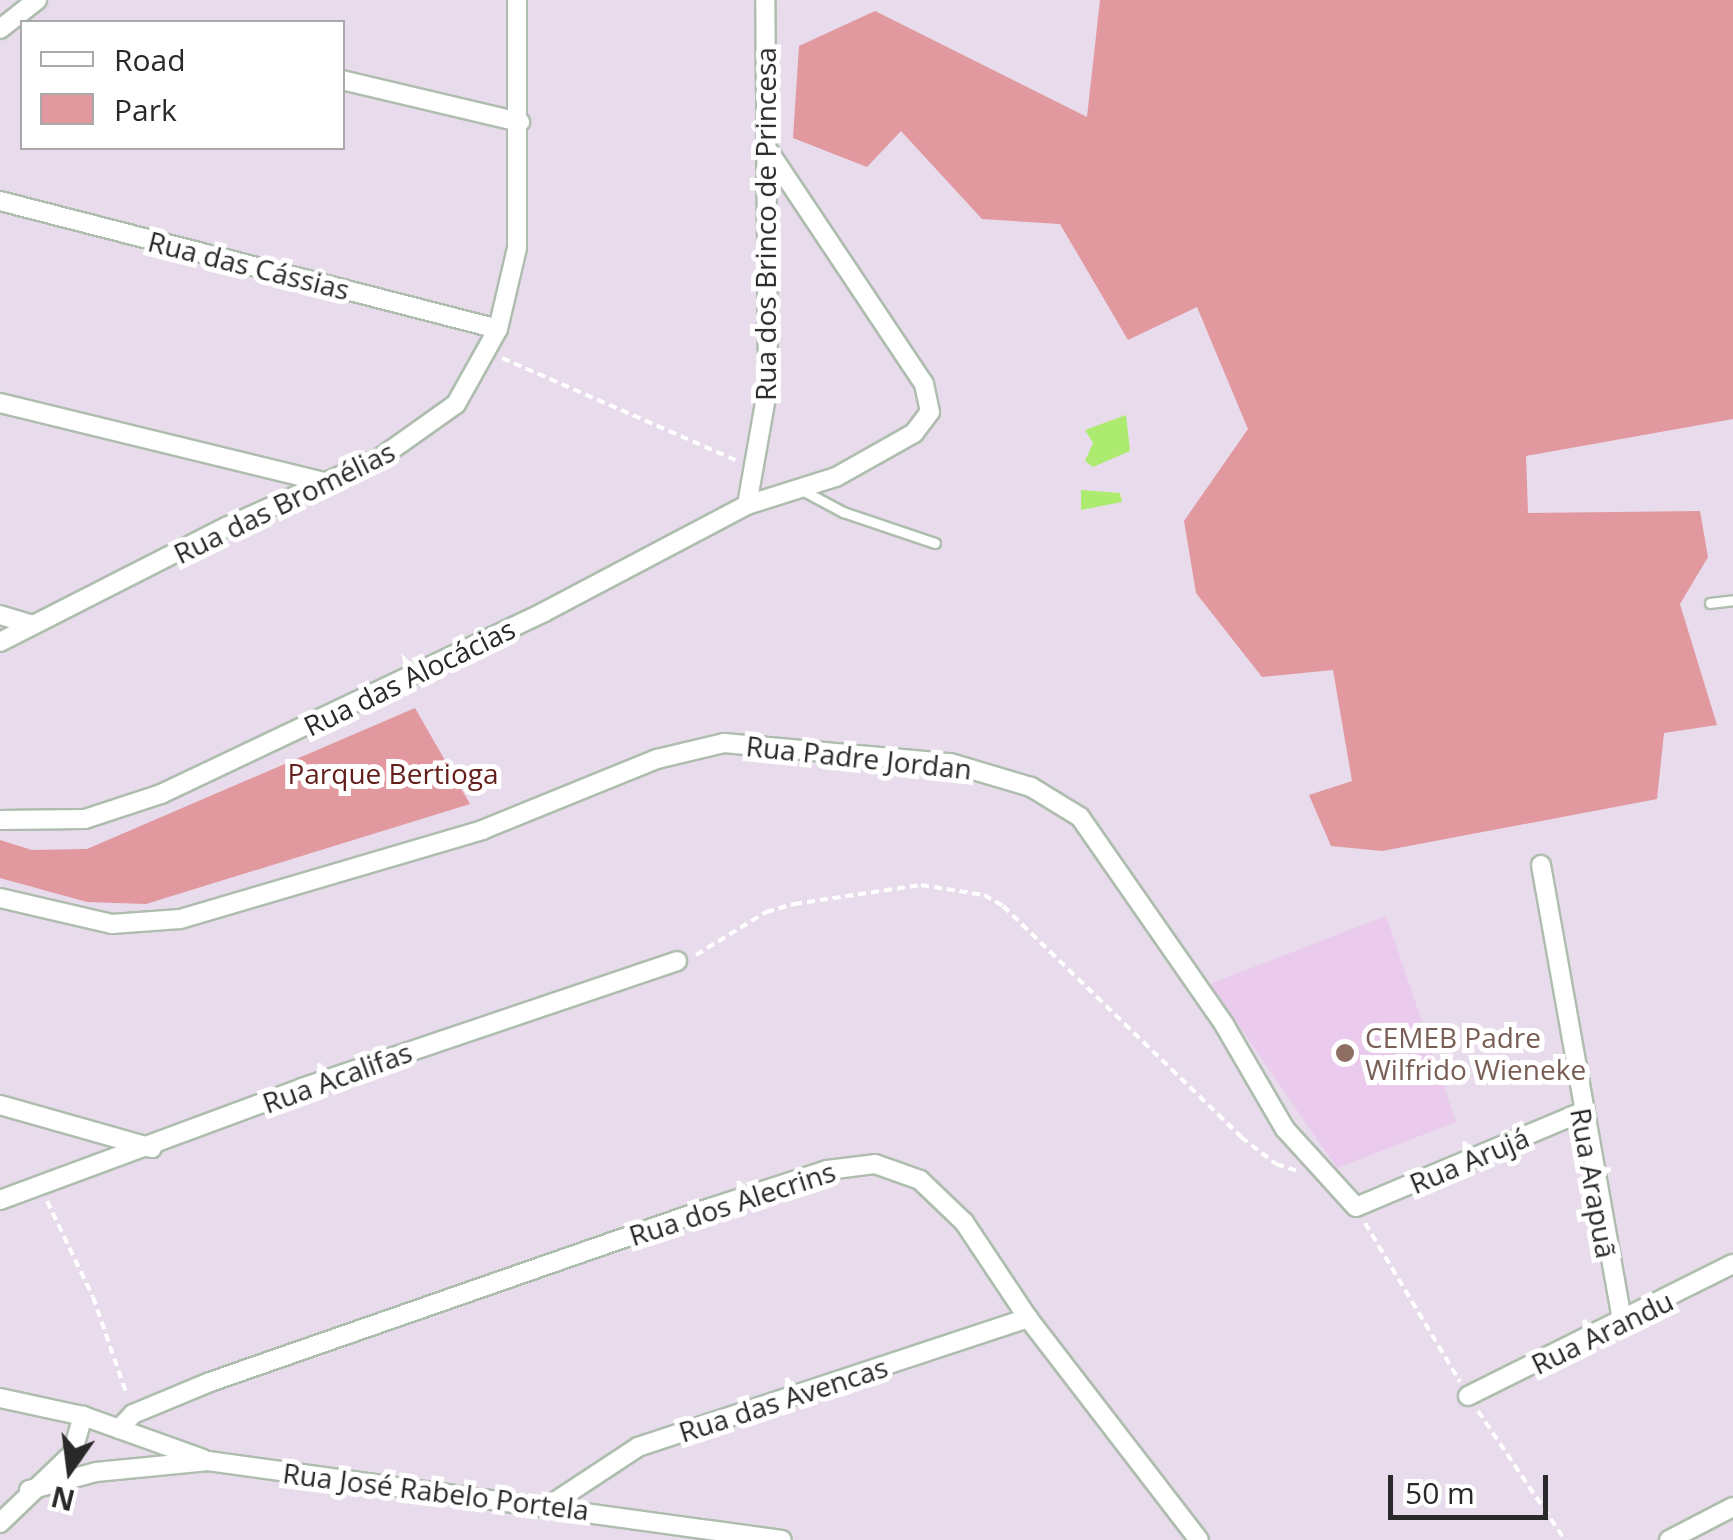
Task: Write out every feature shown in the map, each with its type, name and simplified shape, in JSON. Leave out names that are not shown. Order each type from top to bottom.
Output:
[{"type":"street","points":[[0,29],[37,0]]},
{"type":"street","name":"Rua das Bromélias","points":[[0,642],[420,434],[456,404],[498,329],[517,248],[517,0]]},
{"type":"street","name":"Rua dos Brinco de Princesa","points":[[747,505],[768,386],[770,152],[765,0]]},
{"type":"street","points":[[345,81],[520,122]]},
{"type":"street","points":[[747,505],[836,477],[914,434],[928,416],[930,401],[885,316],[770,152]]},
{"type":"street","name":"Rua das Cássias","points":[[0,201],[498,329]]},
{"type":"street","points":[[0,403],[325,482]]},
{"type":"street","name":"Rua das Alocácias","points":[[0,820],[85,819],[161,794],[544,612],[747,505]]},
{"type":"street","points":[[0,615],[32,625]]},
{"type":"street","name":"Rua Padre Jordan","points":[[0,898],[112,924],[180,918],[482,830],[657,759],[724,742],[950,763],[1031,787],[1080,817],[1321,1175],[1356,1207]]},
{"type":"street","name":"Rua Arapuã","points":[[1542,864],[1582,1112],[1622,1322]]},
{"type":"street","name":"Rua Acalifas","points":[[0,1200],[152,1148],[302,1088],[677,961]]},
{"type":"street","points":[[0,1105],[152,1148]]},
{"type":"street","name":"Rua Arujá","points":[[1356,1207],[1582,1112]]},
{"type":"street","name":"Rua dos Alecrins","points":[[119,1429],[134,1414],[692,1214],[856,1164],[895,1167],[941,1195],[1028,1318],[1199,1540]]},
{"type":"street","name":"Rua Arandu","points":[[1468,1396],[1733,1264]]},
{"type":"street","name":"Rua das Avencas","points":[[550,1505],[638,1447],[1028,1318]]},
{"type":"street","points":[[0,1398],[84,1416],[208,1461]]},
{"type":"street","points":[[0,1523],[30,1490],[72,1454],[84,1416]]},
{"type":"street","points":[[30,1490],[96,1472],[208,1461]]},
{"type":"street","name":"Rua José Rabelo Portela","points":[[208,1461],[550,1505],[782,1540]]},
{"type":"street","points":[[1669,1540],[1733,1507]]},
{"type":"lane","points":[[800,488],[843,512],[935,543]]},
{"type":"lane","points":[[1710,603],[1733,600]]},
{"type":"path","points":[[488,351],[754,467]]},
{"type":"path","points":[[677,961],[766,912],[794,904],[921,885],[984,894],[1003,906],[1255,1149],[1276,1164],[1321,1175]]},
{"type":"path","points":[[41,1188],[94,1297],[134,1414]]},
{"type":"path","points":[[1356,1207],[1468,1396],[1565,1540]]},
{"type":"shaded area","points":[[1126,415],[1130,451],[1093,467],[1085,461],[1093,443],[1085,430]]},
{"type":"shaded area","points":[[1081,490],[1120,493],[1122,502],[1081,510]]},
{"type":"shaded area","name":"CEMEB Padre Wilfrido Wieneke","points":[[1386,916],[1456,1122],[1337,1168],[1210,984]]},
{"type":"green space","points":[[1100,0],[1733,0],[1733,419],[1526,456],[1528,513],[1700,511],[1708,557],[1680,604],[1717,725],[1664,733],[1657,799],[1382,851],[1331,846],[1309,795],[1352,781],[1333,670],[1262,677],[1196,593],[1184,521],[1248,429],[1197,307],[1128,340],[1060,224],[982,219],[901,131],[867,167],[793,138],[799,46],[875,11],[1087,117]]},
{"type":"green space","name":"Parque Bertioga","points":[[415,708],[470,804],[146,904],[87,902],[0,878],[0,840],[32,850],[87,849]]},
{"type":"place","name":"CEMEB Padre Wilfrido Wieneke","points":[[1345,1053]]}]
